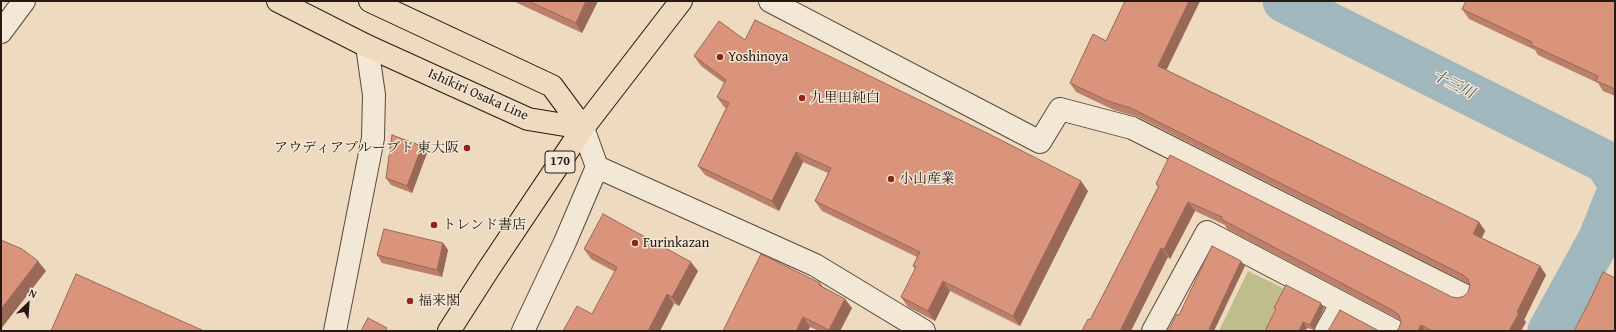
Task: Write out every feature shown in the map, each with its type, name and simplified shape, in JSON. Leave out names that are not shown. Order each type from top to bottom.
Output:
[{"type":"main road","name":"Ishikiri Osaka Line","points":[[278,1],[367,46],[528,119],[583,128]]},
{"type":"main road","points":[[370,1],[552,86],[583,128]]},
{"type":"main road","name":"170","points":[[449,331],[583,128],[681,1]]},
{"type":"street","points":[[1,32],[24,1]]},
{"type":"street","points":[[770,1],[1040,142],[1060,109],[1132,128],[1464,295]]},
{"type":"street","points":[[335,331],[373,138],[374,95],[367,46]]},
{"type":"street","points":[[522,331],[565,242],[597,167],[583,128]]},
{"type":"street","points":[[597,167],[815,265],[924,331]]},
{"type":"street","points":[[1153,331],[1207,232],[1340,304],[1395,331]]},
{"type":"street","points":[[1326,331],[1340,304]]},
{"type":"shaded area","points":[[1248,271],[1285,289],[1265,331],[1219,331]]},
{"type":"building","points":[[528,1],[586,1],[576,23]]},
{"type":"building","points":[[1125,1],[1189,1],[1158,66],[1479,222],[1473,234],[1540,266],[1517,312],[1519,313],[1509,331],[1433,331],[1421,325],[1418,331],[1396,331],[1401,322],[1399,315],[1394,311],[1221,219],[1222,217],[1188,202],[1164,249],[1161,248],[1120,331],[1082,331],[1088,319],[1090,320],[1159,186],[1156,184],[1170,155],[1452,297],[1458,298],[1464,296],[1468,292],[1470,285],[1468,279],[1463,275],[1131,108],[1108,101],[1070,83],[1093,34],[1106,41]]},
{"type":"building","points":[[1466,1],[1615,1],[1615,89],[1596,81],[1598,76],[1531,45],[1532,42],[1462,9]]},
{"type":"building","points":[[755,20],[989,134],[1081,181],[1013,316],[943,281],[928,311],[901,297],[916,267],[913,266],[920,252],[815,201],[831,168],[796,152],[772,201],[698,166],[729,103],[717,97],[726,80],[694,56],[719,21],[745,40]]},
{"type":"building","points":[[392,135],[422,146],[407,186],[386,178]]},
{"type":"building","points":[[603,214],[691,262],[672,297],[667,294],[648,331],[563,331],[577,306],[592,314],[617,267],[584,249]]},
{"type":"building","points":[[384,229],[443,243],[437,270],[377,255]]},
{"type":"building","points":[[1,240],[22,249],[38,261],[1,309]]},
{"type":"building","points":[[1212,246],[1241,261],[1209,329],[1214,331],[1168,331],[1177,314],[1179,315]]},
{"type":"building","points":[[761,254],[820,283],[819,285],[845,299],[829,330],[803,317],[796,331],[723,331]]},
{"type":"building","points":[[1603,272],[1615,278],[1615,331],[1574,331],[1590,300]]},
{"type":"building","points":[[76,274],[204,331],[51,331]]},
{"type":"building","points":[[1286,285],[1321,303],[1310,325],[1303,322],[1299,331],[1265,331],[1276,309],[1274,308]]},
{"type":"building","points":[[1340,310],[1379,331],[1328,331]]},
{"type":"building","points":[[368,318],[387,328],[385,331],[361,331]]},
{"type":"waterway","name":"十三川","points":[[1284,1],[1606,162],[1615,177]]},
{"type":"waterway","name":"十三川","points":[[1549,331],[1600,238],[1615,200]]},
{"type":"place","name":"Yoshinoya","points":[[720,57]]},
{"type":"place","name":"九里田純白","points":[[802,98]]},
{"type":"place","name":"アウディアプルーブド 東大阪","points":[[467,148]]},
{"type":"place","name":"小山産業","points":[[891,179]]},
{"type":"place","name":"トレンド書店","points":[[434,225]]},
{"type":"place","name":"Furinkazan","points":[[635,243]]},
{"type":"place","name":"福来閣","points":[[410,301]]}]
